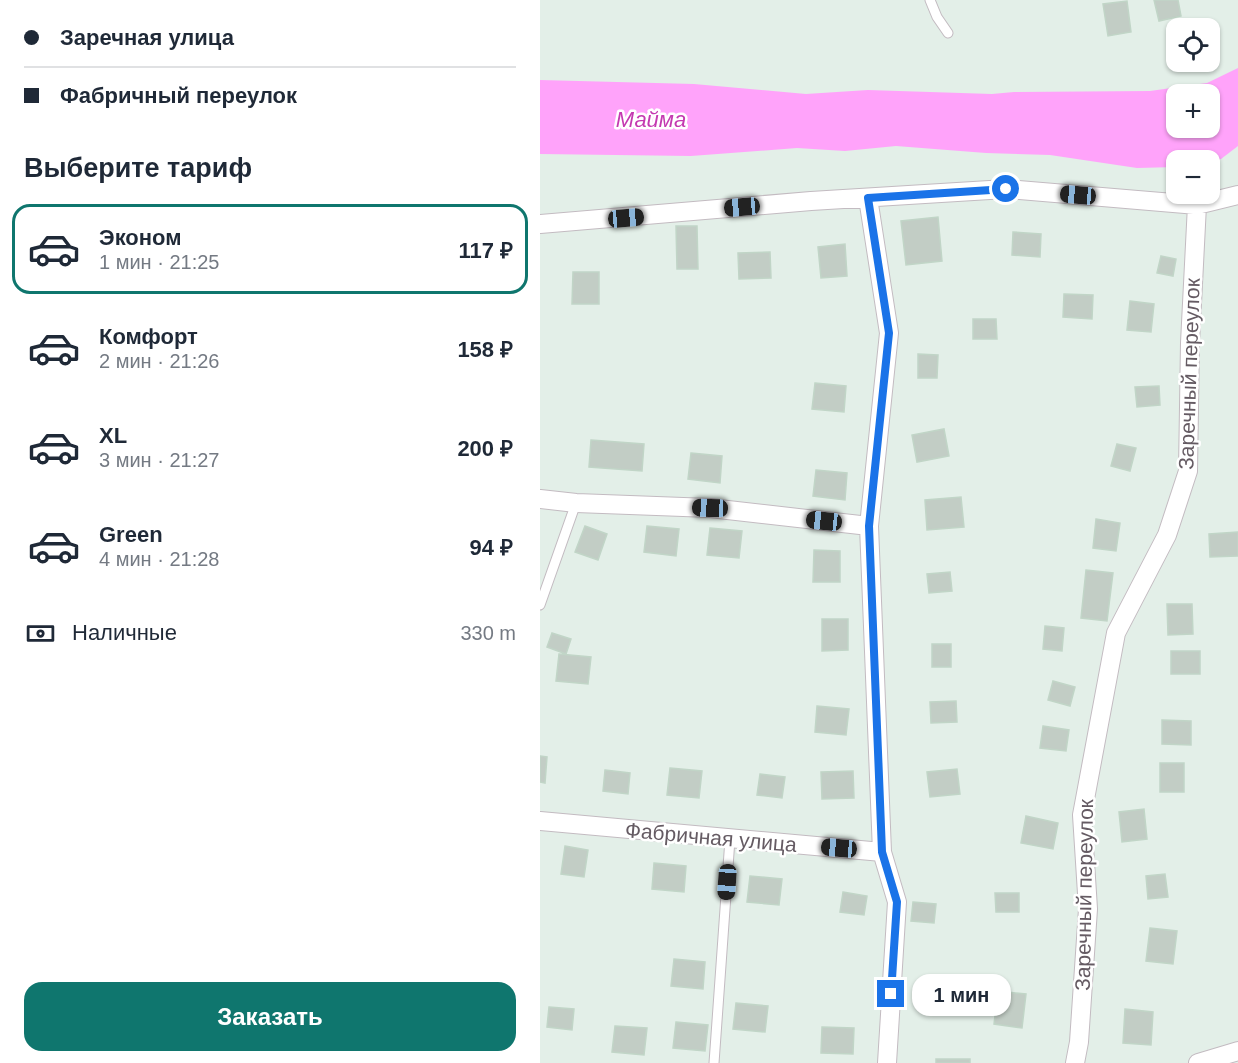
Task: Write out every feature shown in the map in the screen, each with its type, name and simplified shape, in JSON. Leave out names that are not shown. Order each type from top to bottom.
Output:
[{"type":"street","points":[[540,224],[1006,189],[1197,205],[1238,195]]},
{"type":"street","points":[[868,198],[889,333],[869,526],[882,852],[897,902],[887,1063]]},
{"type":"street","name":"Заречный переулок","points":[[1075,1063],[1079,1042],[1088,909],[1082,815],[1116,633],[1167,536],[1188,471],[1190,343],[1197,205]]},
{"type":"street","points":[[540,499],[576,503],[710,508],[869,526]]},
{"type":"street","name":"Фабричная улица","points":[[540,821],[882,852]]},
{"type":"street","points":[[1198,1063],[1238,1051]]},
{"type":"lane","points":[[930,0],[937,17],[948,33]]},
{"type":"lane","points":[[540,605],[576,503]]},
{"type":"lane","points":[[714,1063],[730,839]]},
{"type":"water","name":"Майма","points":[[1238,68],[1238,146],[1220,159],[1220,150],[1166,150],[1166,167],[1137,168],[1050,155],[896,146],[845,151],[797,148],[691,156],[540,154],[540,80],[694,84],[806,94],[868,90],[992,94],[1166,89],[1166,138],[1220,138],[1220,84],[1200,84],[1207,83]]},
{"type":"building","points":[[1154,0],[1178,0],[1181,16],[1159,21]]},
{"type":"building","points":[[1127,1],[1131,32],[1108,36],[1103,4]]},
{"type":"building","points":[[938,217],[942,261],[906,265],[901,221]]},
{"type":"building","points":[[676,226],[697,226],[698,269],[677,269]]},
{"type":"building","points":[[1013,232],[1041,234],[1040,257],[1012,255]]},
{"type":"building","points":[[845,244],[847,276],[821,278],[818,247]]},
{"type":"building","points":[[770,252],[771,278],[739,279],[738,253]]},
{"type":"building","points":[[1161,256],[1176,259],[1173,276],[1157,273]]},
{"type":"building","points":[[573,272],[599,272],[599,304],[572,304]]},
{"type":"building","points":[[1064,294],[1093,295],[1092,319],[1063,317]]},
{"type":"building","points":[[1130,301],[1154,304],[1151,332],[1127,330]]},
{"type":"building","points":[[973,319],[996,319],[997,339],[973,339]]},
{"type":"building","points":[[918,354],[938,355],[937,378],[918,378]]},
{"type":"building","points":[[815,383],[846,386],[844,412],[812,409]]},
{"type":"building","points":[[1159,386],[1160,405],[1137,407],[1135,387]]},
{"type":"building","points":[[944,429],[949,456],[917,462],[912,435]]},
{"type":"building","points":[[591,440],[644,444],[642,471],[589,467]]},
{"type":"building","points":[[1117,444],[1136,448],[1130,471],[1111,466]]},
{"type":"building","points":[[691,453],[722,456],[720,483],[688,479]]},
{"type":"building","points":[[816,470],[847,473],[845,500],[813,496]]},
{"type":"building","points":[[961,497],[964,527],[927,530],[925,500]]},
{"type":"building","points":[[1096,519],[1120,523],[1116,551],[1093,548]]},
{"type":"building","points":[[585,526],[607,534],[598,560],[575,552]]},
{"type":"building","points":[[647,526],[679,529],[676,556],[644,552]]},
{"type":"building","points":[[710,528],[742,531],[739,558],[707,555]]},
{"type":"building","points":[[1238,532],[1238,556],[1210,557],[1209,534]]},
{"type":"building","points":[[814,550],[840,551],[840,582],[813,582]]},
{"type":"building","points":[[1086,570],[1113,573],[1107,621],[1081,618]]},
{"type":"building","points":[[950,572],[952,591],[929,593],[927,574]]},
{"type":"building","points":[[1167,604],[1192,604],[1193,634],[1168,635]]},
{"type":"building","points":[[822,619],[848,619],[848,650],[822,651]]},
{"type":"building","points":[[1045,626],[1064,628],[1062,651],[1043,649]]},
{"type":"building","points":[[552,633],[571,639],[566,654],[547,647]]},
{"type":"building","points":[[932,644],[951,644],[951,667],[932,667]]},
{"type":"building","points":[[1171,651],[1200,651],[1200,674],[1171,674]]},
{"type":"building","points":[[559,654],[591,657],[588,684],[556,681]]},
{"type":"building","points":[[1053,681],[1075,687],[1070,706],[1048,700]]},
{"type":"building","points":[[956,701],[957,722],[931,723],[930,702]]},
{"type":"building","points":[[817,706],[849,709],[846,735],[815,732]]},
{"type":"building","points":[[1162,720],[1191,721],[1191,745],[1162,744]]},
{"type":"building","points":[[1043,726],[1069,730],[1066,751],[1040,748]]},
{"type":"building","points":[[540,756],[547,757],[545,783],[540,782]]},
{"type":"building","points":[[1160,763],[1184,763],[1184,792],[1160,792]]},
{"type":"building","points":[[670,768],[702,771],[699,798],[667,795]]},
{"type":"building","points":[[957,769],[960,794],[930,797],[927,772]]},
{"type":"building","points":[[605,770],[630,773],[628,794],[603,791]]},
{"type":"building","points":[[853,771],[854,798],[822,799],[821,772]]},
{"type":"building","points":[[760,774],[785,777],[782,798],[757,795]]},
{"type":"building","points":[[1144,809],[1147,839],[1122,842],[1119,812]]},
{"type":"building","points":[[1026,816],[1058,823],[1053,849],[1021,843]]},
{"type":"building","points":[[565,846],[588,850],[584,877],[561,874]]},
{"type":"building","points":[[654,863],[686,866],[684,892],[652,889]]},
{"type":"building","points":[[1165,874],[1168,897],[1148,899],[1146,876]]},
{"type":"building","points":[[750,876],[782,879],[779,905],[747,902]]},
{"type":"building","points":[[843,892],[867,896],[864,915],[840,912]]},
{"type":"building","points":[[995,893],[1019,893],[1019,912],[996,912]]},
{"type":"building","points":[[913,902],[936,904],[934,923],[911,921]]},
{"type":"building","points":[[1150,928],[1177,931],[1173,964],[1146,961]]},
{"type":"building","points":[[674,959],[705,962],[703,989],[671,986]]},
{"type":"building","points":[[998,991],[1026,994],[1022,1028],[994,1024]]},
{"type":"building","points":[[736,1003],[768,1006],[765,1032],[733,1029]]},
{"type":"building","points":[[549,1007],[574,1009],[572,1030],[547,1027]]},
{"type":"building","points":[[1125,1009],[1153,1012],[1151,1045],[1123,1043]]},
{"type":"building","points":[[676,1022],[708,1025],[705,1051],[673,1048]]},
{"type":"building","points":[[615,1026],[647,1028],[644,1055],[612,1052]]},
{"type":"building","points":[[822,1027],[854,1028],[853,1054],[821,1053]]},
{"type":"building","points":[[936,1059],[970,1059],[970,1063],[936,1063]]},
{"type":"route","points":[[891,994],[897,902],[882,852],[869,526],[889,333],[868,198],[1006,189]]}]
